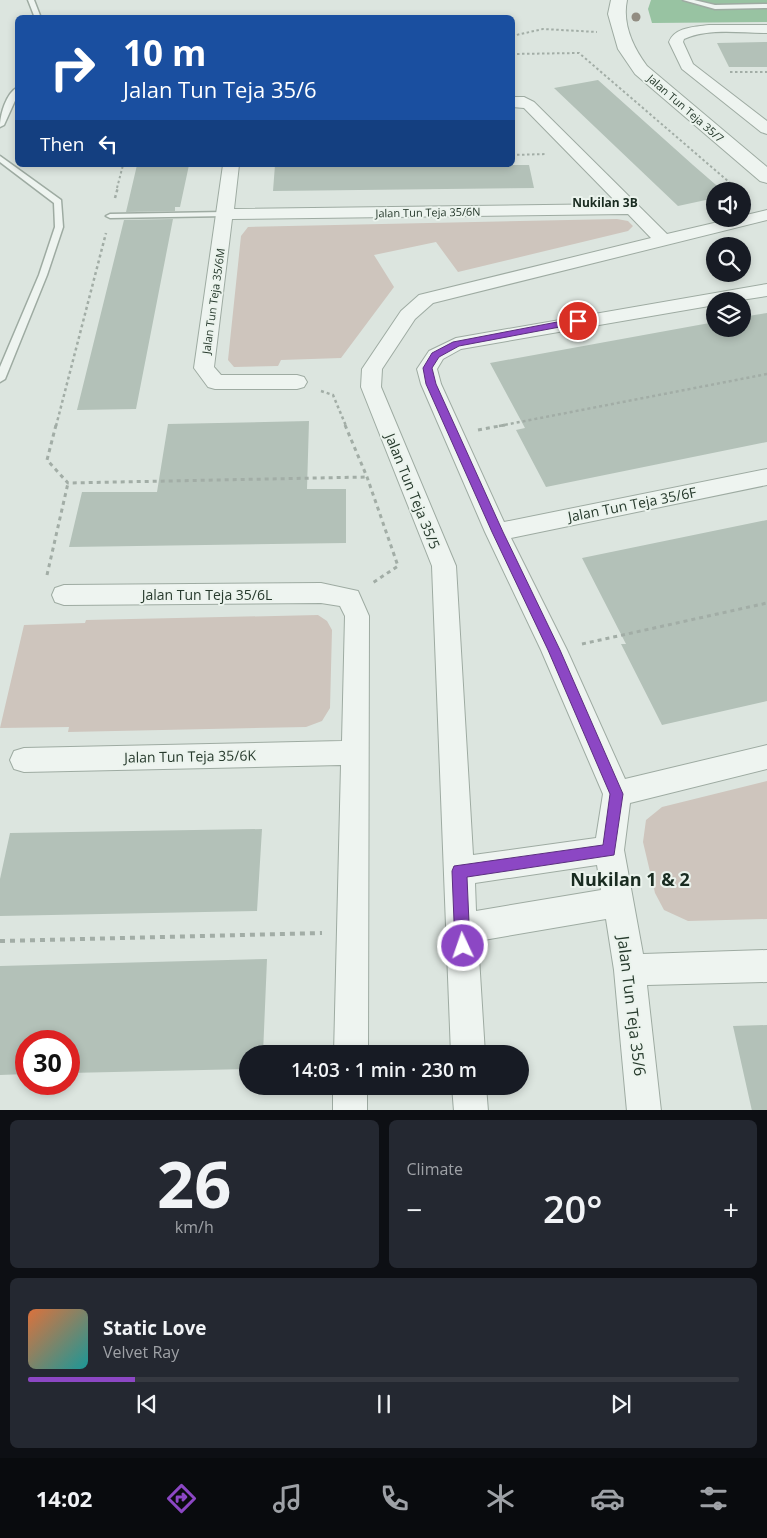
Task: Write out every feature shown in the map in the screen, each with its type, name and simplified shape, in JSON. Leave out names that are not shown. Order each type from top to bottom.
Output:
[{"type":"street","name":"Jalan Tun Teja 35/7","points":[[620,0],[616,14],[626,49],[641,70],[767,177]]},
{"type":"street","points":[[767,29],[698,30],[685,32],[678,37],[676,42],[687,66],[760,118],[767,129]]},
{"type":"street","points":[[515,102],[524,102],[529,105],[662,240]]},
{"type":"street","name":"Jalan Tun Teja 35/6M","points":[[231,167],[204,368],[215,382],[297,382]]},
{"type":"street","name":"Jalan Tun Teja 35/6N","points":[[224,214],[632,209]]},
{"type":"street","name":"Jalan Tun Teja 35/5","points":[[468,1045],[444,566],[371,387],[372,369],[408,315],[426,300],[767,215]]},
{"type":"street","points":[[767,290],[456,344],[436,355],[427,368],[431,384],[497,532],[554,650],[616,794],[767,757]]},
{"type":"street","name":"Jalan Tun Teja 35/6F","points":[[497,532],[767,477]]},
{"type":"street","name":"Jalan Tun Teja 35/6L","points":[[64,595],[321,593],[348,598]]},
{"type":"street","points":[[348,598],[357,616],[350,1045]]},
{"type":"street","name":"Jalan Tun Teja 35/6K","points":[[24,760],[355,753]]},
{"type":"street","name":"Jalan Tun Teja 35/6","points":[[616,794],[609,850],[630,970],[644,1110]]},
{"type":"street","points":[[459,871],[609,850]]},
{"type":"street","points":[[462,928],[617,902]]},
{"type":"street","points":[[630,970],[767,966]]},
{"type":"street","points":[[350,1095],[350,1110]]},
{"type":"street","points":[[470,1095],[471,1110]]},
{"type":"lane","points":[[31,0],[37,15]]},
{"type":"lane","points":[[686,0],[714,6],[767,6]]},
{"type":"lane","points":[[0,125],[15,92]]},
{"type":"lane","points":[[0,158],[58,202],[58,227],[43,275],[0,378]]},
{"type":"lane","points":[[110,216],[224,214]]},
{"type":"path","points":[[515,35],[529,30],[546,29],[603,32]]},
{"type":"path","points":[[515,54],[579,54],[728,182]]},
{"type":"path","points":[[122,167],[47,460],[68,483],[367,477]]},
{"type":"path","points":[[454,434],[767,374]]},
{"type":"path","points":[[297,382],[332,395],[367,477],[398,566],[348,598]]},
{"type":"path","points":[[64,595],[45,582],[68,483]]},
{"type":"path","points":[[554,650],[767,603]]},
{"type":"path","points":[[0,941],[352,932]]},
{"type":"shaded area","points":[[651,0],[767,0],[767,22],[652,23],[648,9]]},
{"type":"shaded area","points":[[617,219],[628,221],[633,226],[628,231],[458,272],[436,242],[374,255],[394,287],[341,358],[281,360],[278,366],[234,367],[228,360],[241,236],[248,227]]},
{"type":"shaded area","points":[[318,615],[327,621],[332,630],[330,708],[322,721],[306,727],[68,732],[69,727],[0,728],[24,625],[85,623],[86,620]]},
{"type":"shaded area","points":[[767,781],[767,919],[688,921],[664,910],[655,893],[643,842],[646,820],[662,807]]},
{"type":"building","points":[[767,42],[767,67],[729,67],[717,43]]},
{"type":"building","points":[[598,80],[713,182],[706,182],[706,200],[678,206],[554,88]]},
{"type":"building","points":[[515,165],[529,165],[534,188],[273,191],[275,167],[515,167]]},
{"type":"building","points":[[137,167],[189,167],[180,207],[175,207],[175,211],[126,212]]},
{"type":"building","points":[[173,219],[136,409],[77,410],[124,220]]},
{"type":"building","points":[[767,313],[767,442],[546,487],[516,430],[525,428],[490,363],[706,324],[706,337],[751,337],[751,316]]},
{"type":"building","points":[[309,421],[307,489],[346,489],[346,543],[69,547],[82,492],[157,492],[168,424]]},
{"type":"building","points":[[767,520],[767,701],[662,725],[621,644],[626,644],[582,558]]},
{"type":"building","points":[[262,829],[257,911],[0,916],[0,879],[10,833]]},
{"type":"building","points":[[267,959],[263,1045],[239,1045],[239,1069],[80,1073],[80,1030],[15,1030],[15,1074],[0,1075],[0,966]]},
{"type":"building","points":[[767,1025],[767,1110],[752,1110],[733,1026]]},
{"type":"district","name":"Nukilan 3B","points":[[605,202]]},
{"type":"district","name":"Nukilan 1 & 2","points":[[630,879]]},
{"type":"route","points":[[463,946],[459,871],[609,850],[616,794],[554,650],[497,532],[431,384],[427,368],[436,355],[456,344],[578,321]]}]
